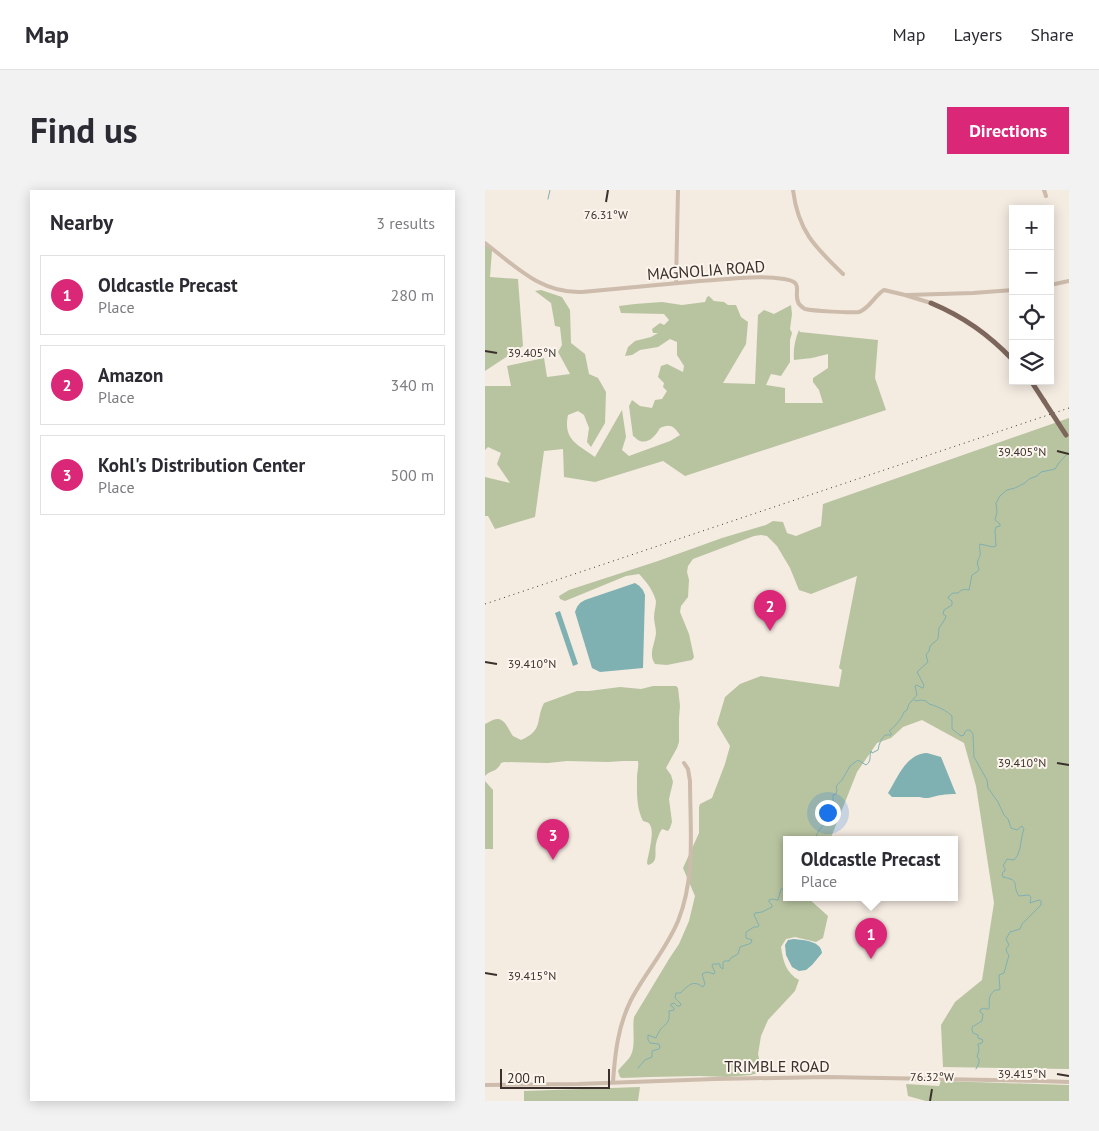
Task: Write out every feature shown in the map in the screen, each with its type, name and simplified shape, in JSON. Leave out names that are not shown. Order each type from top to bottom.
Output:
[{"type":"main road","name":"MAGNOLIA ROAD","points":[[931,303],[961,317],[973,325],[997,343],[1009,356]]},
{"type":"main road","points":[[1034,385],[1067,437]]},
{"type":"street","points":[[677,190],[677,283]]},
{"type":"street","points":[[793,190],[799,220],[808,236],[821,253],[843,274]]},
{"type":"street","points":[[1044,190],[1046,196]]},
{"type":"street","name":"MAGNOLIA ROAD","points":[[485,243],[535,281],[561,291],[582,292],[745,278],[783,278],[795,282],[798,302],[805,308],[855,313],[864,310],[884,290],[931,303]]},
{"type":"street","points":[[1054,284],[1069,281]]},
{"type":"street","points":[[905,295],[1009,290]]},
{"type":"street","points":[[613,1082],[615,1052],[622,1022],[631,1000],[667,945],[678,920],[688,888],[691,863],[690,781],[688,769],[684,763]]},
{"type":"street","name":"TRIMBLE ROAD","points":[[485,1085],[827,1078],[1069,1082]]},
{"type":"green space","points":[[485,245],[492,250],[490,277],[518,279],[523,346],[485,371]]},
{"type":"green space","points":[[541,290],[562,297],[570,310],[571,343],[585,354],[589,374],[598,378],[606,392],[605,423],[591,447],[587,442],[589,428],[584,415],[578,411],[568,415],[567,423],[570,436],[577,445],[595,457],[622,410],[626,437],[622,450],[629,456],[670,441],[680,435],[673,427],[666,426],[660,428],[649,440],[643,442],[633,436],[629,406],[632,400],[640,406],[652,408],[655,400],[662,399],[667,391],[663,387],[664,383],[658,377],[661,366],[667,364],[683,372],[684,366],[677,355],[677,342],[670,339],[658,347],[640,350],[632,355],[625,356],[628,347],[635,341],[658,333],[653,333],[652,329],[660,323],[664,325],[669,320],[664,314],[621,313],[619,306],[662,302],[682,305],[705,302],[709,296],[714,301],[736,305],[741,317],[748,322],[746,344],[723,383],[755,384],[758,315],[764,310],[774,314],[791,305],[790,362],[781,376],[771,374],[766,385],[785,388],[785,403],[823,403],[813,378],[828,368],[828,354],[794,360],[796,337],[799,330],[800,332],[878,340],[875,378],[886,410],[685,476],[663,461],[595,482],[564,477],[563,449],[544,451],[535,517],[495,529],[488,516],[485,516],[485,477],[510,483],[497,464],[501,453],[488,447],[485,450],[485,386],[511,386],[507,366],[544,358],[547,377],[570,374],[558,352],[562,345],[560,327],[555,326],[551,303],[535,291]]},
{"type":"green space","points":[[1069,418],[1069,1069],[943,1067],[941,1025],[955,1002],[982,980],[994,903],[976,786],[964,743],[922,720],[903,727],[891,738],[877,743],[857,772],[832,836],[783,836],[783,901],[811,901],[828,916],[823,938],[816,942],[795,937],[786,939],[781,947],[786,966],[791,974],[799,980],[795,991],[768,1020],[761,1036],[758,1054],[760,1063],[756,1074],[727,1077],[620,1077],[618,1071],[630,1057],[632,1051],[634,1017],[679,944],[689,921],[695,896],[683,868],[699,833],[700,804],[712,798],[730,746],[717,724],[725,697],[740,684],[761,676],[839,687],[842,670],[839,668],[857,576],[811,594],[799,590],[790,568],[777,546],[767,536],[761,535],[693,559],[688,566],[687,572],[689,580],[688,597],[681,606],[680,612],[689,634],[694,657],[692,660],[667,665],[655,664],[653,660],[652,653],[656,633],[654,617],[656,601],[649,586],[639,574],[626,576],[565,601],[560,599],[559,596],[569,590],[766,525],[773,521],[783,522],[787,533],[796,536],[821,526],[823,504]]},
{"type":"green space","points":[[653,686],[676,686],[678,688],[680,706],[679,742],[666,768],[673,782],[669,799],[672,822],[668,831],[662,829],[660,832],[656,844],[655,859],[651,864],[648,865],[647,863],[652,838],[651,828],[649,823],[643,821],[638,805],[638,761],[504,762],[496,770],[485,776],[485,724],[500,719],[505,723],[513,736],[521,740],[536,729],[544,703],[577,691],[620,687],[641,689]]},
{"type":"green space","points":[[485,781],[493,790],[493,849],[485,849]]},
{"type":"green space","points":[[941,1081],[1069,1085],[1069,1101],[926,1101],[908,1096],[906,1084],[939,1086]]},
{"type":"green space","points":[[640,1087],[638,1101],[524,1101],[524,1091]]},
{"type":"water","points":[[635,583],[645,595],[643,668],[600,672],[592,668],[575,612],[577,606],[585,600]]},
{"type":"water","points":[[560,611],[578,664],[573,666],[555,613]]},
{"type":"water","points":[[927,753],[941,757],[956,794],[926,798],[892,797],[888,793],[903,767],[913,757]]},
{"type":"water","points":[[794,939],[811,942],[821,949],[822,953],[806,970],[799,971],[792,967],[786,955],[785,945],[788,940]]},
{"type":"waterway","points":[[548,199],[550,190]]},
{"type":"waterway","points":[[817,836],[831,815],[835,802],[833,795],[836,794],[837,785],[850,766],[858,760],[866,765],[868,763],[871,751],[872,753],[878,750],[880,742],[885,735],[891,735],[889,731],[898,723],[909,704],[917,695],[915,686],[923,688],[924,685],[917,672],[928,662],[926,655],[930,646],[938,639],[939,628],[946,616],[943,614],[944,610],[952,605],[952,601],[948,598],[949,596],[953,593],[969,590],[972,575],[979,569],[977,563],[980,554],[980,544],[996,546],[995,531],[996,527],[1000,526],[995,520],[997,512],[996,503],[1000,496],[1007,490],[1025,483],[1041,472],[1055,469],[1066,455]]},
{"type":"waterway","points":[[914,700],[926,701],[950,714],[952,716],[952,729],[961,736],[967,730],[970,730],[973,734],[974,757],[987,780],[988,788],[1008,819],[1011,828],[1017,830],[1022,826],[1024,829],[1017,857],[1014,860],[1007,859],[1003,866],[1005,871],[1002,875],[1014,882],[1019,896],[1029,895],[1031,897],[1030,903],[1041,901],[1041,905],[1022,924],[1020,929],[1010,932],[1006,939],[1009,945],[1006,949],[1009,955],[1004,973],[999,975],[1000,989],[995,990],[991,995],[989,1009],[984,1008],[980,1010],[983,1014],[982,1021],[972,1027],[973,1033],[983,1040],[982,1043],[978,1044],[977,1057],[979,1063],[976,1069]]},
{"type":"waterway","points":[[638,1068],[645,1060],[652,1057],[652,1051],[659,1049],[659,1044],[650,1043],[648,1035],[656,1038],[668,1021],[669,1011],[674,1010],[670,1005],[674,1003],[680,1006],[681,1004],[675,998],[676,993],[680,993],[693,984],[703,987],[705,984],[702,974],[707,972],[714,974],[713,964],[720,964],[720,967],[723,969],[723,962],[729,961],[738,954],[740,947],[751,943],[752,940],[746,938],[746,932],[759,925],[754,915],[755,913],[772,907],[769,900],[778,900],[781,889],[783,889]]},
{"type":"railway","points":[[485,604],[1069,408]]},
{"type":"place","name":"Amazon","points":[[770,631]]},
{"type":"place","name":"Kohl's Distribution Center","points":[[553,860]]},
{"type":"place","name":"Oldcastle Precast","points":[[871,959]]}]
